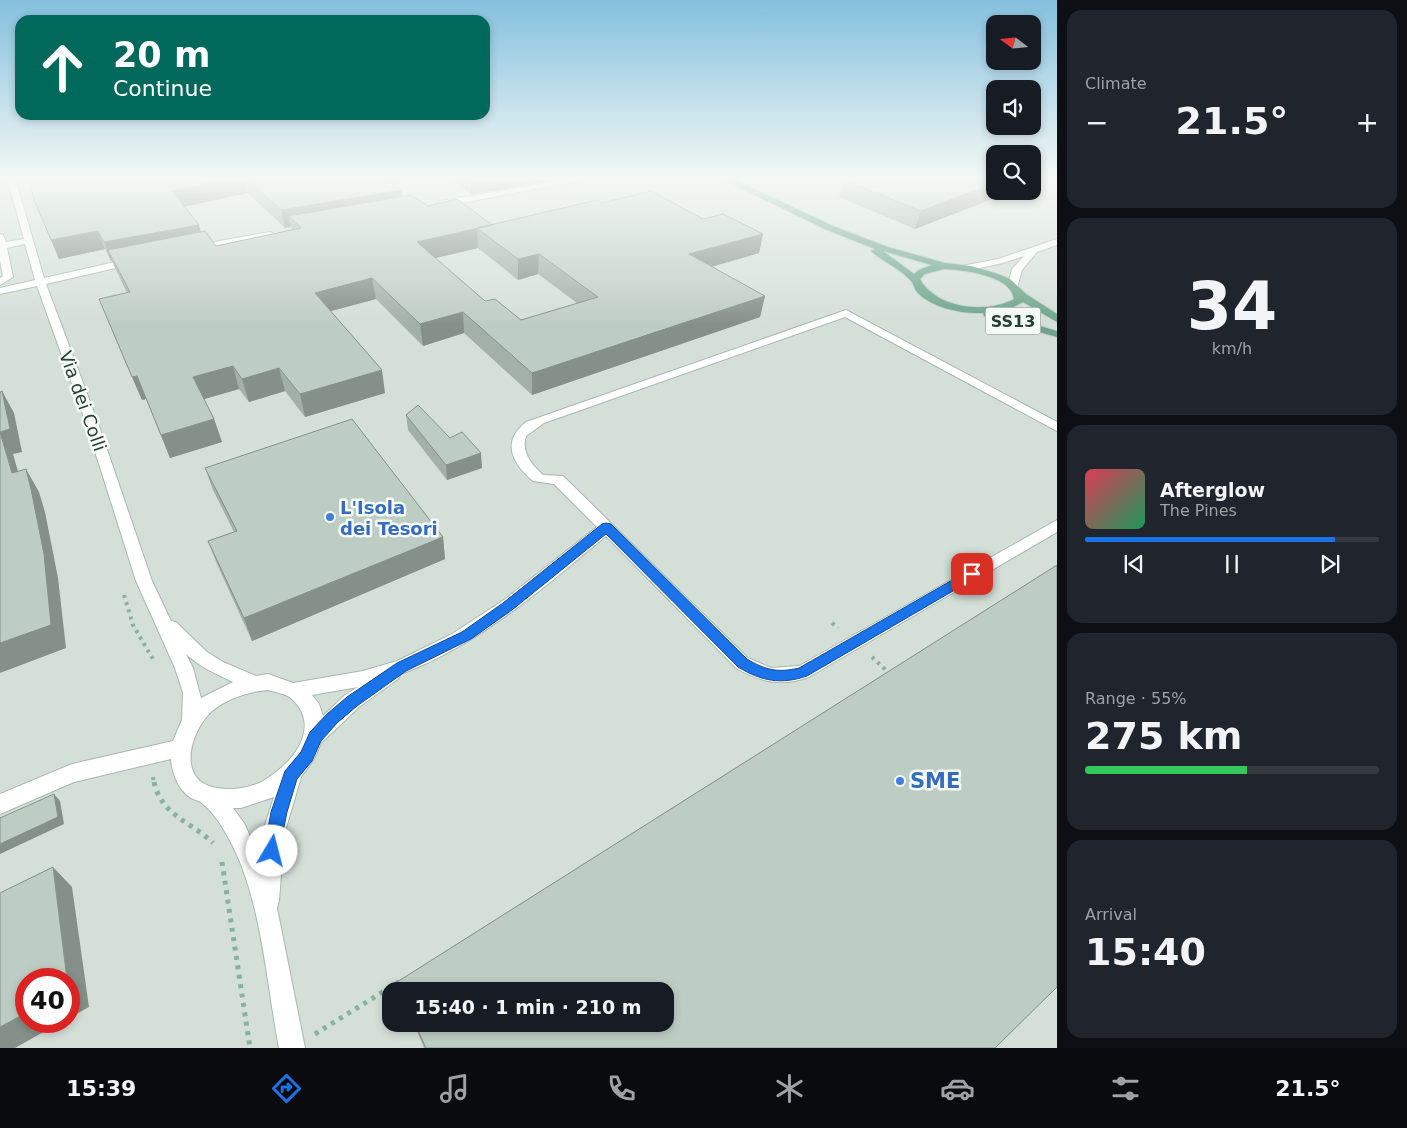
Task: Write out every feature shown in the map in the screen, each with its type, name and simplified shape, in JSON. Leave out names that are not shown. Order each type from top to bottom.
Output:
[{"type":"main road","points":[[832,227],[904,256],[960,267],[992,275],[1016,290],[1019,300],[1013,306],[1002,310],[969,309],[951,306],[930,296],[916,286],[915,279],[918,273],[927,269],[960,267]]},
{"type":"main road","points":[[863,241],[915,279]]},
{"type":"main road","name":"SS13","points":[[1016,290],[1057,319]]},
{"type":"main road","name":"SS13","points":[[969,309],[1057,334]]},
{"type":"street","name":"Via dei Colli","points":[[25,227],[40,281],[92,422],[144,582],[184,668],[192,693],[192,721]]},
{"type":"street","points":[[190,250],[275,234]]},
{"type":"street","points":[[0,282],[8,277],[1,243],[29,241]]},
{"type":"street","points":[[960,267],[1000,261],[1057,242]]},
{"type":"street","points":[[1016,290],[1017,269],[1034,251]]},
{"type":"street","points":[[0,291],[146,258]]},
{"type":"street","points":[[1057,427],[846,313],[539,420],[528,426],[518,440],[516,448],[518,456],[538,478],[558,479],[742,663],[758,672],[773,676],[788,676],[803,672],[1057,525]]},
{"type":"street","points":[[315,736],[352,701],[401,667],[467,636],[508,607],[606,527]]},
{"type":"street","name":"Via dei Colli","points":[[163,620],[201,657],[217,667],[254,683],[283,685],[295,690]]},
{"type":"street","points":[[295,690],[349,681],[401,667]]},
{"type":"street","name":"Via dei Colli","points":[[254,683],[236,688],[219,696],[204,707],[184,734],[180,748],[180,764],[185,778],[196,790],[211,797],[231,799],[252,796],[272,788],[291,776],[306,757],[315,736]]},
{"type":"street","points":[[295,690],[308,701],[315,718],[315,736]]},
{"type":"street","points":[[0,804],[72,773],[180,748]]},
{"type":"street","name":"Via dei Colli","points":[[267,910],[273,835],[291,776]]},
{"type":"street","name":"Via dei Colli","points":[[211,797],[236,829],[253,866],[267,910],[280,994],[292,1048]]},
{"type":"path","points":[[865,652],[892,675]]},
{"type":"path","points":[[884,680],[900,670]]},
{"type":"path","points":[[152,775],[158,799],[169,813],[185,824],[204,832],[216,847]]},
{"type":"path","points":[[219,855],[222,862],[250,1048]]},
{"type":"path","points":[[321,1030],[405,978]]},
{"type":"shaded area","points":[[0,227],[1057,227],[1057,1048],[0,1048]]},
{"type":"building","points":[[45,227],[188,227],[104,242],[98,231],[51,240]]},
{"type":"building","points":[[300,227],[749,227],[763,234],[689,254],[765,296],[532,373],[463,312],[420,324],[372,278],[315,293],[382,370],[300,394],[279,368],[242,379],[233,366],[193,377],[214,419],[161,435],[137,376],[132,377],[99,299],[130,292],[108,250],[205,231],[216,246],[301,228]],"holes":[[[477,228],[518,259],[539,254],[598,297],[521,320],[495,299],[485,301],[417,242]]]},
{"type":"building","points":[[2,391],[10,429],[0,432],[0,392]]},
{"type":"building","points":[[418,405],[450,438],[462,432],[481,453],[446,465],[406,415]]},
{"type":"building","points":[[352,419],[443,537],[244,618],[208,541],[237,531],[205,468]]},
{"type":"building","points":[[0,432],[12,473],[26,469],[44,554],[51,625],[0,643]]},
{"type":"building","name":"SME","points":[[1057,565],[1057,987],[995,1048],[426,1048],[419,1032],[674,1032],[674,982],[397,982]]},
{"type":"building","points":[[54,794],[58,817],[0,844],[0,818]]},
{"type":"building","points":[[53,867],[66,968],[15,968],[15,1019],[0,1027],[0,893]]},
{"type":"place","name":"L'Isola dei Tesori","points":[[330,517]]},
{"type":"place","name":"SME","points":[[900,781]]},
{"type":"route","points":[[272,851],[273,835],[291,776],[306,757],[315,736],[332,719],[352,701],[401,667],[467,636],[508,607],[606,527],[742,663],[758,672],[773,676],[788,676],[803,672],[972,574]]}]
